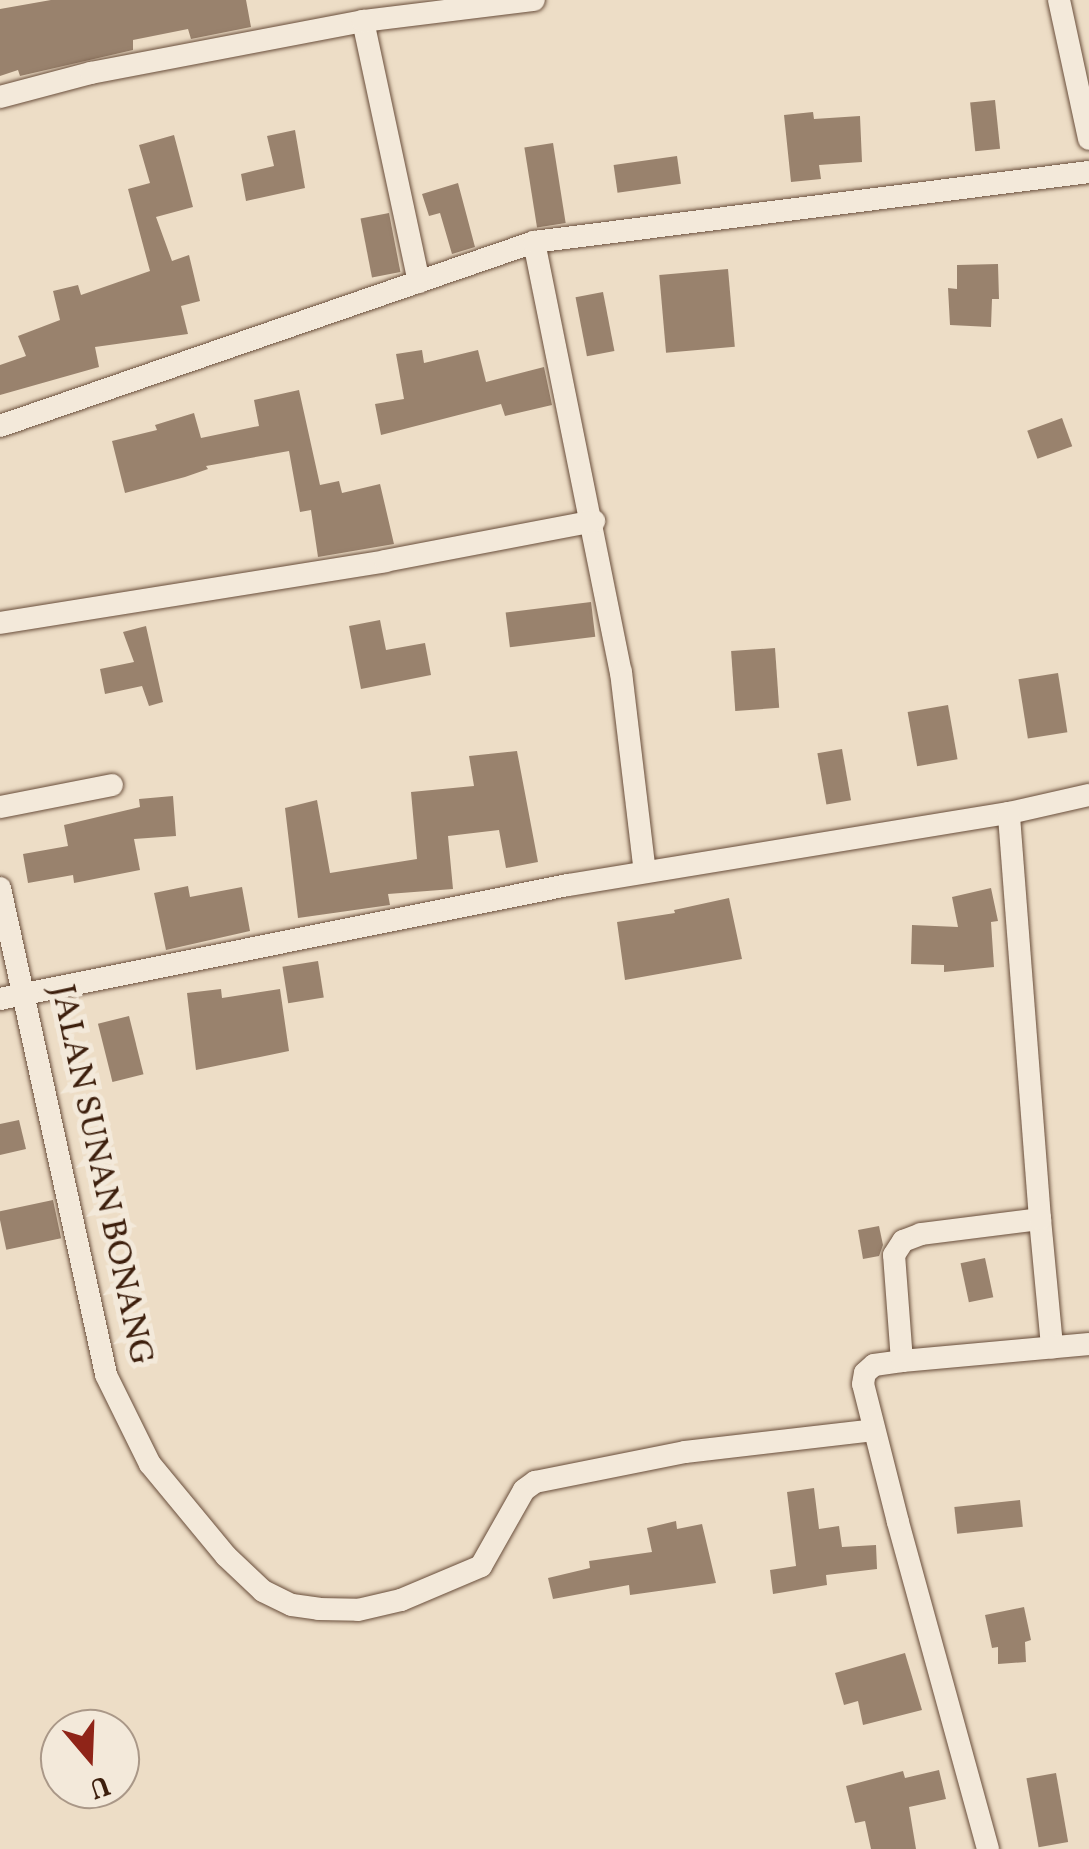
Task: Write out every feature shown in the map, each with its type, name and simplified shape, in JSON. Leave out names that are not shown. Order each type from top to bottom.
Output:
[{"type":"street","points":[[0,97],[91,73],[363,21],[534,0]]},
{"type":"street","points":[[1059,0],[1089,139]]},
{"type":"street","points":[[363,21],[419,282]]},
{"type":"street","points":[[0,426],[534,242],[1089,172]]},
{"type":"street","points":[[534,242],[622,672],[644,872]]},
{"type":"street","points":[[0,623],[385,562],[594,521]]},
{"type":"street","points":[[0,806],[112,785]]},
{"type":"street","points":[[0,999],[644,872],[1009,813],[1089,794]]},
{"type":"street","points":[[1009,813],[1052,1347]]},
{"type":"street","name":"JALAN SUNAN BONANG","points":[[0,888],[106,1375],[150,1464],[226,1556],[263,1591],[292,1605],[318,1609],[358,1610],[401,1600],[481,1566],[524,1490],[535,1482],[686,1452],[874,1430]]},
{"type":"street","points":[[902,1361],[894,1255],[903,1241],[921,1234],[1040,1219]]},
{"type":"street","points":[[988,1849],[874,1430],[865,1373],[874,1365],[902,1361],[1089,1344]]},
{"type":"building","points":[[51,0],[246,0],[251,27],[191,39],[188,29],[133,40],[133,50],[20,76],[18,70],[0,76],[0,9]]},
{"type":"building","points":[[995,100],[1000,149],[975,151],[970,103]]},
{"type":"building","points":[[813,112],[814,119],[860,116],[862,162],[819,165],[821,179],[791,182],[784,115]]},
{"type":"building","points":[[295,130],[305,188],[246,201],[241,174],[274,166],[267,136]]},
{"type":"building","points":[[174,135],[193,207],[156,217],[172,261],[189,255],[200,301],[181,306],[188,334],[95,347],[99,367],[0,395],[0,365],[26,356],[18,336],[60,320],[53,291],[78,285],[81,295],[150,271],[128,189],[150,183],[139,145]]},
{"type":"building","points":[[553,143],[566,223],[537,228],[524,148]]},
{"type":"building","points":[[677,156],[681,184],[618,193],[614,165]]},
{"type":"building","points":[[458,183],[475,247],[452,254],[440,213],[429,216],[422,194]]},
{"type":"building","points":[[389,213],[400,272],[372,277],[361,219]]},
{"type":"building","points":[[998,264],[999,299],[992,299],[991,327],[950,325],[948,288],[957,289],[957,265]]},
{"type":"building","points":[[728,269],[735,347],[666,353],[659,275]]},
{"type":"building","points":[[603,292],[614,351],[587,356],[576,297]]},
{"type":"building","points":[[422,350],[424,363],[478,350],[486,382],[544,367],[552,405],[505,416],[501,404],[381,435],[375,404],[404,399],[396,354]]},
{"type":"building","points":[[299,390],[320,485],[339,481],[342,493],[380,484],[394,544],[318,557],[311,510],[300,512],[289,451],[206,466],[208,469],[185,477],[125,493],[112,441],[157,430],[155,425],[194,413],[201,438],[259,426],[254,400]]},
{"type":"building","points":[[1062,418],[1072,446],[1037,459],[1027,431]]},
{"type":"building","points":[[591,602],[595,637],[510,647],[506,612]]},
{"type":"building","points":[[380,620],[386,650],[425,643],[431,675],[361,689],[349,626]]},
{"type":"building","points":[[146,626],[163,702],[149,706],[142,686],[105,694],[100,669],[134,662],[123,632]]},
{"type":"building","points":[[775,648],[779,708],[735,711],[731,651]]},
{"type":"building","points":[[1058,673],[1067,732],[1028,739],[1018,679]]},
{"type":"building","points":[[948,705],[958,759],[917,766],[908,712]]},
{"type":"building","points":[[842,749],[851,800],[826,805],[817,753]]},
{"type":"building","points":[[517,751],[538,862],[506,868],[499,830],[448,836],[453,889],[388,894],[390,905],[298,918],[285,808],[317,800],[330,873],[417,859],[411,792],[474,786],[469,756]]},
{"type":"building","points":[[173,796],[176,836],[134,839],[140,870],[74,883],[73,875],[28,883],[23,854],[68,846],[64,825],[140,807],[139,799]]},
{"type":"building","points":[[188,886],[190,897],[242,887],[250,931],[166,950],[154,893]]},
{"type":"building","points":[[991,888],[998,921],[991,922],[994,967],[944,972],[944,965],[911,964],[912,925],[958,927],[952,897]]},
{"type":"building","points":[[729,898],[742,959],[625,980],[617,922],[675,913],[674,910]]},
{"type":"building","points":[[318,961],[324,998],[288,1003],[282,967]]},
{"type":"building","points":[[221,989],[222,998],[280,989],[289,1051],[196,1070],[187,993]]},
{"type":"building","points":[[129,1016],[144,1074],[112,1082],[98,1024]]},
{"type":"building","points":[[19,1120],[26,1149],[0,1155],[0,1124]]},
{"type":"building","points":[[53,1200],[61,1238],[6,1250],[0,1211]]},
{"type":"building","points":[[879,1226],[883,1245],[879,1256],[863,1259],[858,1230]]},
{"type":"building","points":[[985,1258],[993,1297],[969,1302],[961,1263]]},
{"type":"building","points":[[814,1488],[819,1529],[839,1526],[842,1547],[876,1545],[877,1569],[826,1575],[827,1585],[773,1594],[770,1570],[796,1566],[787,1492]]},
{"type":"building","points":[[1020,1500],[1023,1527],[957,1534],[954,1507]]},
{"type":"building","points":[[676,1521],[677,1529],[702,1524],[716,1583],[630,1595],[629,1585],[553,1599],[548,1578],[590,1568],[589,1561],[652,1552],[647,1528]]},
{"type":"building","points":[[1024,1607],[1031,1640],[1025,1642],[1026,1662],[998,1664],[998,1647],[992,1648],[985,1615]]},
{"type":"building","points":[[905,1653],[922,1710],[863,1725],[858,1701],[844,1705],[835,1673]]},
{"type":"building","points":[[939,1770],[946,1799],[909,1807],[916,1849],[871,1849],[865,1821],[855,1823],[846,1786],[903,1771],[905,1778]]},
{"type":"building","points":[[1056,1773],[1068,1842],[1039,1847],[1026,1778]]}]
